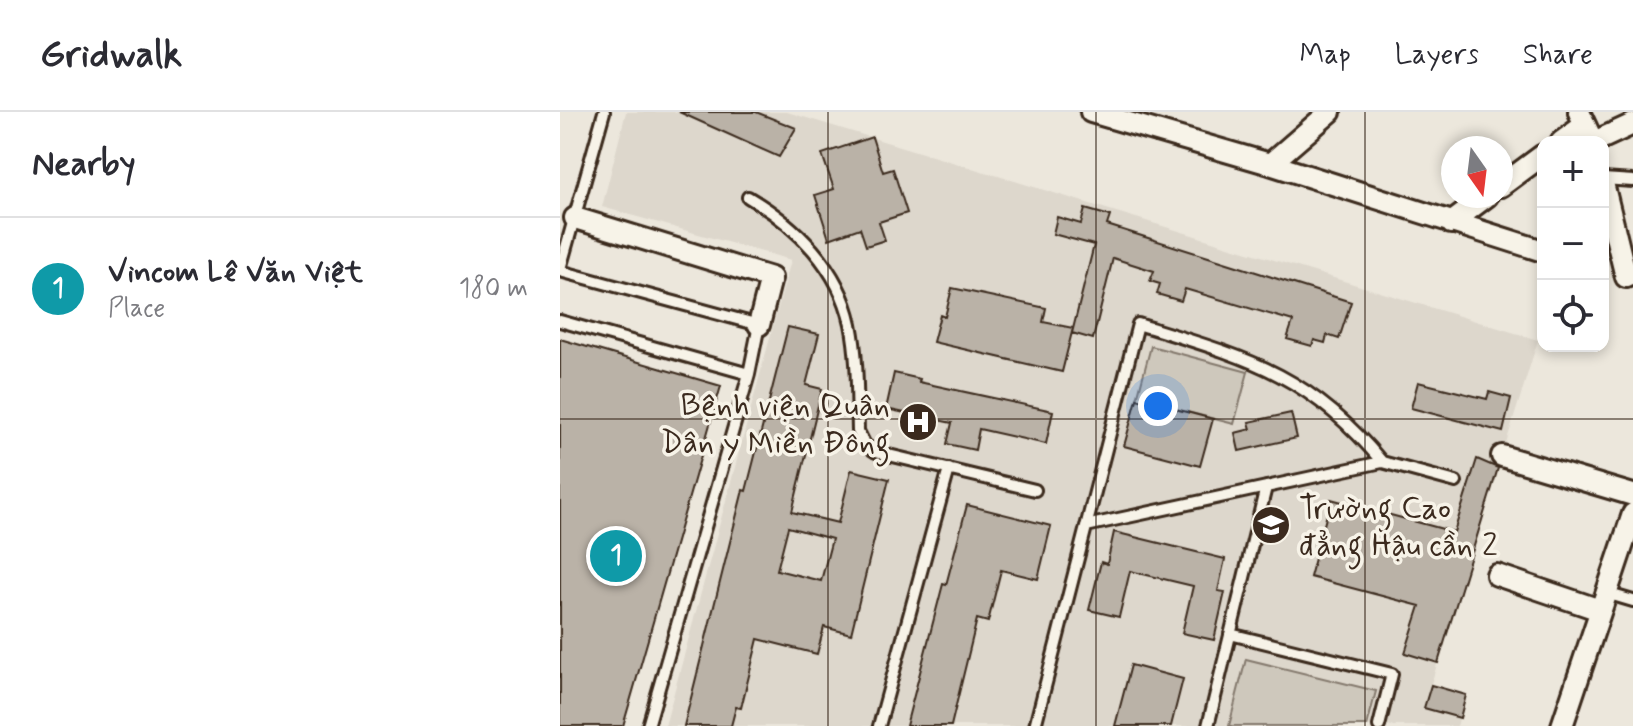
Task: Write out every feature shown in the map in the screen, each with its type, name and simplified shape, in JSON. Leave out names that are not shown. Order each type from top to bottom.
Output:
[{"type":"street","points":[[1091,112],[1270,164],[1537,249]]},
{"type":"street","points":[[1270,164],[1330,112]]},
{"type":"street","points":[[1587,130],[1633,124]]},
{"type":"street","points":[[1513,177],[1537,159]]},
{"type":"street","points":[[1609,203],[1630,278]]},
{"type":"street","points":[[1451,223],[1471,208]]},
{"type":"street","points":[[575,218],[771,278],[759,325]]},
{"type":"street","points":[[1609,272],[1630,278]]},
{"type":"street","points":[[1502,456],[1633,495]]},
{"type":"street","points":[[1562,726],[1633,514]]},
{"type":"street","points":[[1497,575],[1603,601]]},
{"type":"lane","points":[[604,112],[560,270],[759,325],[749,374],[648,726]]},
{"type":"lane","points":[[1609,181],[1633,181]]},
{"type":"lane","points":[[748,197],[802,236],[840,292],[852,327],[858,431],[865,445],[876,452],[1035,490]]},
{"type":"lane","points":[[560,321],[749,374]]},
{"type":"lane","points":[[1035,726],[1138,324],[1240,356],[1282,375],[1346,421],[1382,462]]},
{"type":"lane","points":[[1086,526],[1382,462],[1456,482]]},
{"type":"lane","points":[[879,726],[949,469]]},
{"type":"lane","points":[[1208,726],[1266,487]]},
{"type":"lane","points":[[1603,601],[1633,601]]},
{"type":"lane","points":[[1230,634],[1392,674],[1379,726]]},
{"type":"shaded area","points":[[626,112],[787,112],[1537,340],[1431,684],[1466,695],[1457,726],[665,726],[791,260],[602,207]]},
{"type":"shaded area","points":[[1151,346],[1248,372],[1234,424],[1137,399]]},
{"type":"shaded area","points":[[1246,659],[1376,691],[1367,726],[1229,726]]},
{"type":"building","points":[[679,112],[756,112],[796,128],[779,157]]},
{"type":"building","points":[[872,137],[883,172],[893,169],[907,213],[879,222],[885,240],[866,246],[860,228],[829,239],[815,195],[834,189],[822,154]]},
{"type":"building","points":[[1085,209],[1110,216],[1107,225],[1351,302],[1339,339],[1327,335],[1325,343],[1314,340],[1312,346],[1287,339],[1293,321],[1185,289],[1181,301],[1157,294],[1160,284],[1150,281],[1154,271],[1113,258],[1093,339],[1072,333],[1094,245],[1053,234],[1057,217],[1081,224]]},
{"type":"building","points":[[952,288],[1046,308],[1043,322],[1073,328],[1062,372],[933,342],[940,315],[945,317]]},
{"type":"building","points":[[788,327],[819,334],[806,385],[822,389],[792,512],[838,523],[851,470],[889,479],[851,634],[824,627],[817,654],[758,639],[741,708],[736,707],[731,726],[684,726],[743,490],[746,491]],"holes":[[[788,527],[832,539],[821,581],[777,570]]]},
{"type":"building","points":[[560,339],[721,386],[623,726],[560,726]]},
{"type":"building","points":[[894,373],[920,379],[919,382],[1053,411],[1046,444],[979,429],[975,450],[947,444],[952,423],[886,409]]},
{"type":"building","points":[[1418,382],[1487,399],[1489,392],[1511,398],[1503,432],[1411,408]]},
{"type":"building","points":[[1137,399],[1213,419],[1200,466],[1124,446]]},
{"type":"building","points":[[1291,413],[1297,438],[1239,451],[1235,433],[1251,429],[1249,422]]},
{"type":"building","points":[[1477,459],[1498,468],[1438,663],[1405,653],[1420,606],[1310,577],[1331,499],[1454,532]]},
{"type":"building","points":[[967,505],[1051,526],[1038,579],[1001,570],[988,622],[977,619],[951,726],[906,726],[943,584],[946,585]]},
{"type":"building","points":[[1114,532],[1225,559],[1218,591],[1225,592],[1214,640],[1182,633],[1193,586],[1130,571],[1119,617],[1089,610],[1101,562],[1107,564]]},
{"type":"building","points":[[1131,665],[1183,679],[1171,726],[1115,726]]},
{"type":"building","points":[[1431,685],[1466,695],[1460,718],[1424,708]]},
{"type":"place","name":"Bệnh viện Quân Dân y Miền Đông","points":[[918,422]]},
{"type":"place","name":"Trường Cao đẳng Hậu cần 2","points":[[1271,525]]},
{"type":"place","name":"Vincom Lê Văn Việt","points":[[616,556]]}]
